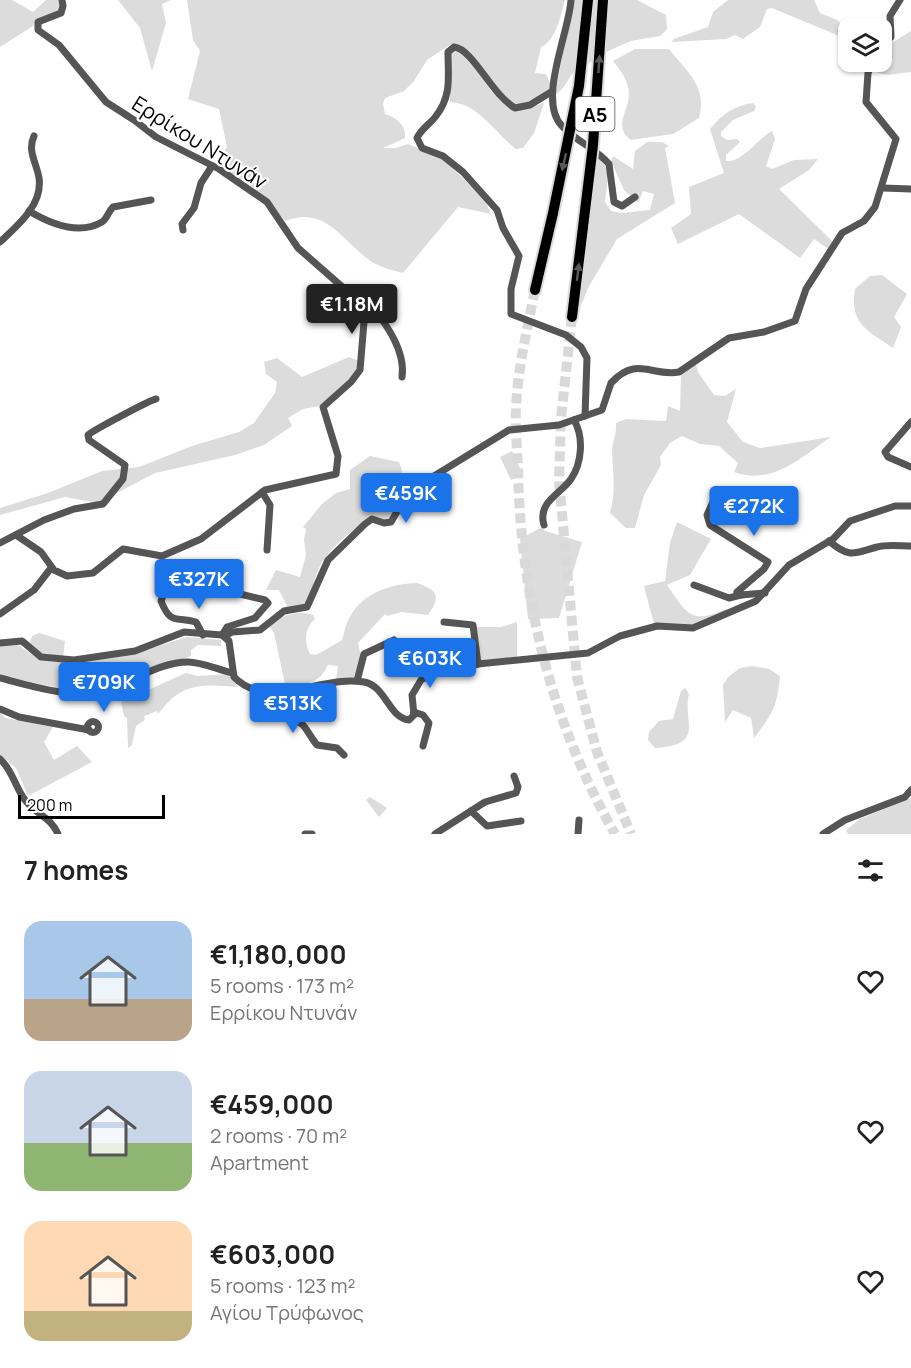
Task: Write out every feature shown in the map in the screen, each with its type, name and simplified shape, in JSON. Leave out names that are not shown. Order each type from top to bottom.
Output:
[{"type":"highway","name":"Α5","points":[[535,290],[581,71],[588,0]]},
{"type":"highway","name":"Α5","points":[[572,317],[593,145],[603,0]]},
{"type":"street","name":"Ερρίκου Ντυνάν","points":[[62,0],[61,14],[38,22],[38,30],[59,45],[106,102],[156,137],[212,166],[267,202],[298,248],[340,281],[359,304]]},
{"type":"street","points":[[571,0],[551,92],[554,113],[560,125],[609,164],[614,202],[622,206],[634,197]]},
{"type":"street","points":[[890,18],[900,0]]},
{"type":"street","points":[[551,92],[530,105],[515,108],[494,91],[468,52],[454,47],[448,52],[450,82],[446,100],[434,119],[417,138],[422,148],[443,156],[463,172],[497,210],[503,228],[519,256],[512,290],[511,314],[566,335],[585,352],[587,358],[585,416]]},
{"type":"street","points":[[0,643],[21,641],[41,657],[71,660],[135,651],[184,632],[223,636],[231,632],[260,630],[281,612],[308,607],[331,556],[368,521],[375,519],[384,523],[391,522],[402,502],[434,476],[509,430],[556,426],[604,409],[611,383],[630,370],[643,367],[679,372],[729,338],[764,332],[795,321],[806,289],[842,233],[864,221],[875,207],[883,188],[896,139],[866,102],[868,72]]},
{"type":"street","points":[[0,242],[22,222],[29,211],[39,182],[31,148],[34,136]]},
{"type":"street","points":[[183,230],[182,224],[194,208],[201,183],[212,166]]},
{"type":"street","points":[[883,188],[911,189]]},
{"type":"street","points":[[29,211],[56,225],[83,227],[102,222],[113,207],[151,200]]},
{"type":"street","points":[[16,535],[39,550],[51,568],[64,576],[82,576],[99,569],[123,549],[162,556],[201,540],[262,492],[284,483],[338,473],[337,452],[323,416],[323,407],[359,372],[364,322],[359,304],[370,303],[383,319],[399,350],[404,369],[402,377]]},
{"type":"street","points":[[0,543],[73,509],[103,504],[123,479],[125,465],[89,440],[88,435],[134,411],[144,402],[156,399]]},
{"type":"street","points":[[544,525],[543,516],[549,500],[571,480],[578,460],[580,440],[574,420]]},
{"type":"street","points":[[911,422],[887,446],[885,453],[890,458],[911,467]]},
{"type":"street","points":[[718,491],[708,513],[710,525],[768,562],[764,569],[740,588],[737,592],[741,595]]},
{"type":"street","points":[[262,492],[270,505],[267,549]]},
{"type":"street","points":[[223,636],[229,643],[236,679],[250,687],[273,692],[326,683],[357,681],[376,687],[404,719],[412,719],[414,712],[411,697],[423,678],[478,664],[588,653],[620,636],[657,626],[693,628],[756,601],[789,565],[829,541],[855,519],[895,506],[911,506]]},
{"type":"street","points":[[829,541],[844,552],[851,554],[878,546],[911,546]]},
{"type":"street","points":[[0,614],[34,590],[51,568]]},
{"type":"street","points":[[694,585],[729,598],[765,593]]},
{"type":"street","points":[[164,593],[161,601],[170,617],[176,621],[196,622],[203,635]]},
{"type":"street","points":[[223,636],[227,627],[255,618],[268,603],[265,600],[236,593]]},
{"type":"street","points":[[444,622],[473,625],[478,664]]},
{"type":"street","points":[[357,681],[364,654],[394,640]]},
{"type":"street","points":[[0,678],[58,690],[90,693],[111,689],[157,670],[187,662],[233,673]]},
{"type":"street","points":[[273,692],[275,706],[279,711],[303,726],[319,746],[337,748],[344,755]]},
{"type":"street","points":[[0,709],[19,717],[88,730]]},
{"type":"street","points":[[414,712],[423,715],[429,723],[423,746]]},
{"type":"street","points":[[0,759],[9,768],[24,800],[49,819],[58,834]]},
{"type":"street","points":[[435,834],[487,801],[516,793],[518,787],[514,776]]},
{"type":"street","points":[[823,834],[845,820],[905,797],[911,790]]},
{"type":"street","points":[[471,811],[487,826],[521,821]]},
{"type":"street","points":[[578,834],[579,820]]},
{"type":"street","points":[[305,834],[312,834]]},
{"type":"shaded area","points":[[0,0],[12,0],[33,12],[46,0],[60,0],[61,10],[35,22],[33,26],[0,47]]},
{"type":"shaded area","points":[[118,0],[171,0],[162,4],[166,23],[152,71],[140,28]]},
{"type":"shaded area","points":[[187,0],[565,0],[551,39],[541,47],[535,73],[546,74],[550,83],[549,90],[522,107],[508,102],[469,51],[451,44],[427,60],[414,81],[404,91],[385,98],[383,104],[385,114],[400,123],[404,129],[405,138],[383,148],[396,148],[408,144],[442,158],[485,200],[491,214],[458,207],[403,273],[372,262],[323,222],[300,217],[285,221],[269,201],[228,171],[223,152],[227,147],[219,109],[188,99],[200,51],[193,40]]},
{"type":"shaded area","points":[[573,0],[637,0],[666,15],[667,29],[660,36],[631,41],[608,51],[572,74],[563,88],[555,95]]},
{"type":"shaded area","points":[[728,0],[814,0],[820,13],[838,21],[838,35],[772,8],[767,9],[760,27],[743,39],[735,35],[726,39],[671,42],[708,27],[713,12]]},
{"type":"shaded area","points":[[911,31],[911,72],[888,75],[875,72],[892,72],[892,43]]},
{"type":"shaded area","points":[[455,49],[472,62],[491,91],[514,110],[523,110],[544,103],[534,133],[523,148],[516,149],[478,113],[450,102],[450,53]]},
{"type":"shaded area","points":[[635,49],[669,49],[689,73],[698,89],[701,97],[699,118],[673,134],[631,140],[626,135],[622,125],[629,90],[624,77],[613,61]]},
{"type":"shaded area","points":[[753,103],[756,107],[754,111],[733,120],[721,132],[721,136],[727,140],[737,139],[740,142],[726,155],[726,161],[738,158],[772,131],[775,139],[766,166],[772,169],[794,160],[818,159],[809,170],[779,189],[832,241],[830,250],[814,239],[800,258],[739,214],[678,244],[671,228],[691,214],[689,187],[724,173],[710,129],[729,112]]},
{"type":"shaded area","points":[[647,142],[662,142],[669,146],[665,148],[675,203],[617,239],[588,288],[576,318],[596,155],[606,171],[605,202],[611,211],[621,213],[650,210],[654,194],[643,191],[638,203],[624,190],[611,161],[613,156],[633,169],[635,151]]},
{"type":"shaded area","points":[[882,275],[907,294],[894,317],[901,327],[893,348],[863,326],[855,311],[855,289],[870,276]]},
{"type":"shaded area","points":[[349,357],[359,361],[357,374],[320,406],[303,409],[288,418],[292,426],[264,445],[235,455],[155,473],[98,503],[65,497],[0,515],[0,508],[48,493],[102,471],[139,467],[192,446],[239,432],[254,423],[275,393],[277,382],[266,374],[264,362],[277,358],[302,377]]},
{"type":"shaded area","points":[[695,362],[698,372],[714,395],[725,396],[736,389],[727,422],[743,442],[760,448],[831,437],[786,467],[761,475],[748,475],[734,472],[738,463],[719,446],[700,444],[682,436],[670,443],[660,457],[661,465],[644,495],[635,528],[626,528],[610,513],[614,490],[612,448],[616,423],[626,419],[666,421],[668,406],[680,411],[681,373]]},
{"type":"shaded area","points":[[512,451],[523,475],[511,480],[500,457]]},
{"type":"shaded area","points":[[370,456],[399,462],[403,485],[396,509],[386,520],[368,522],[349,533],[321,564],[305,604],[288,608],[279,590],[266,590],[276,570],[300,577],[306,555],[304,540],[306,529],[303,527],[322,504],[336,493],[350,489],[350,470]]},
{"type":"shaded area","points":[[677,522],[711,539],[690,575],[667,585],[685,610],[691,614],[705,616],[726,609],[729,612],[693,627],[654,624],[644,586],[665,581],[670,543]]},
{"type":"shaded area","points":[[542,527],[545,531],[582,542],[559,618],[528,619],[520,539]]},
{"type":"shaded area","points":[[417,583],[429,588],[435,594],[435,603],[428,615],[401,612],[387,616],[385,614],[358,643],[361,657],[355,680],[336,680],[338,666],[328,665],[320,677],[311,682],[285,684],[274,633],[269,626],[273,622],[296,613],[313,615],[315,619],[307,631],[306,640],[310,654],[316,655],[341,641],[352,613],[367,598],[385,588]]},
{"type":"shaded area","points":[[517,622],[517,657],[478,663],[476,627],[501,627]]},
{"type":"shaded area","points":[[39,633],[65,641],[63,658],[43,656],[29,645],[32,636]]},
{"type":"shaded area","points":[[187,637],[221,640],[221,646],[198,645],[191,650],[191,656],[96,691],[55,687],[0,676],[0,646],[18,645],[42,661],[76,663],[130,655]]},
{"type":"shaded area","points":[[752,666],[769,669],[780,676],[773,709],[754,738],[751,718],[733,710],[725,722],[723,685],[728,677],[740,668]]},
{"type":"shaded area","points":[[186,673],[198,676],[229,674],[238,687],[213,685],[193,687],[184,691],[175,696],[158,714],[157,711],[144,716],[145,720],[136,726],[132,745],[128,748],[127,718],[124,716],[121,702]]},
{"type":"shaded area","points":[[685,688],[689,694],[687,737],[671,746],[655,748],[648,740],[649,732],[659,721],[673,719],[681,691]]},
{"type":"shaded area","points":[[0,712],[5,718],[53,727],[44,742],[54,760],[77,746],[92,762],[28,796],[16,768],[0,755]]},
{"type":"shaded area","points":[[370,797],[387,808],[379,817],[366,800]]},
{"type":"shaded area","points":[[911,798],[911,834],[848,834],[846,830],[860,819]]},
{"type":"tunnel","points":[[535,290],[521,363],[516,407],[520,515],[525,563],[543,656],[557,702],[573,747],[615,834]]},
{"type":"tunnel","points":[[572,317],[561,418],[559,481],[577,677],[597,752],[631,834]]}]
